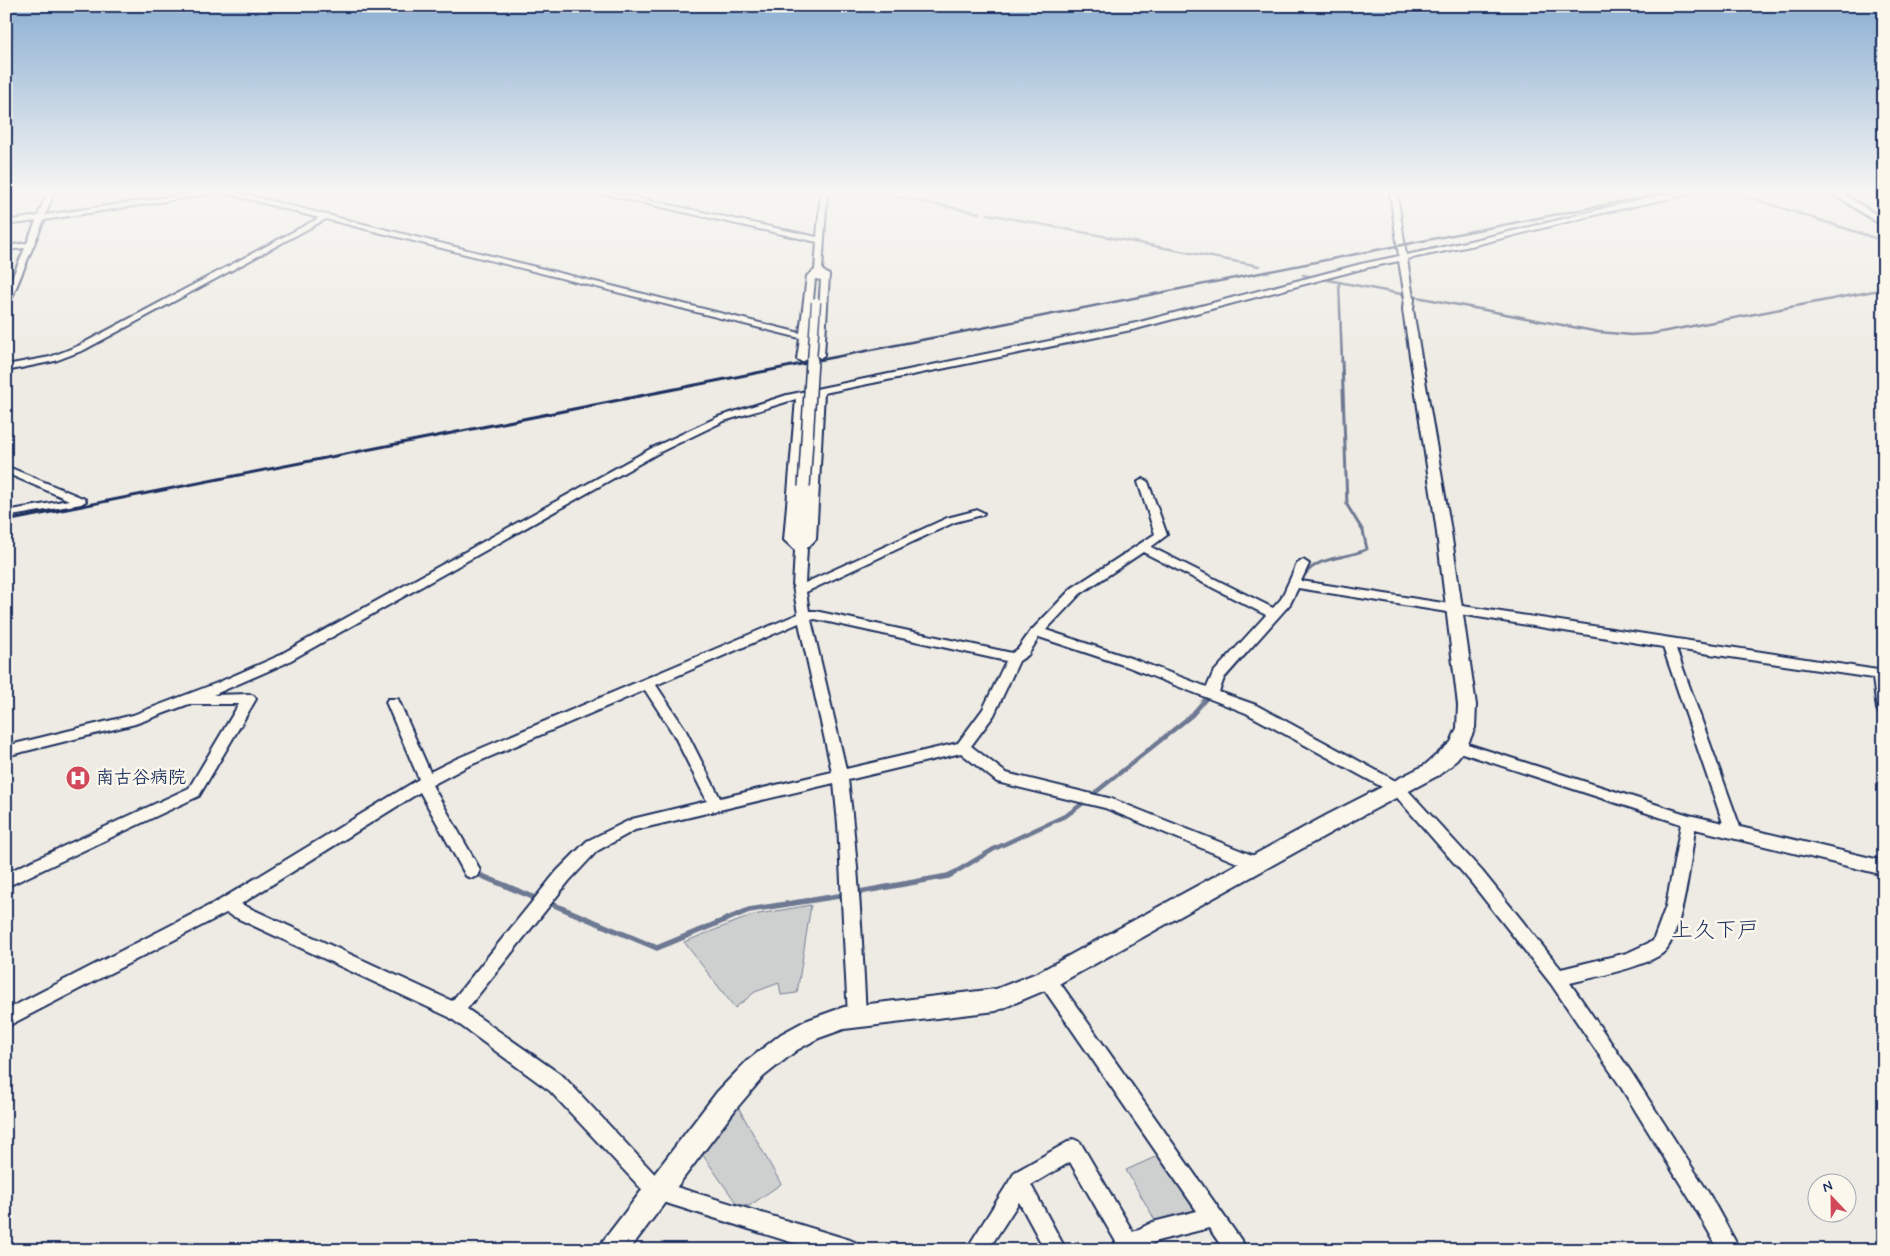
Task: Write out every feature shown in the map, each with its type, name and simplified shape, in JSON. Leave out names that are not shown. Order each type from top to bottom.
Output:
[{"type":"street","points":[[6,302],[26,252]]},
{"type":"street","points":[[6,368],[52,359],[81,348],[261,252]]},
{"type":"street","points":[[463,252],[805,337]]},
{"type":"street","points":[[819,252],[800,548],[800,590],[804,616],[840,775],[846,824],[854,948],[856,1016]]},
{"type":"street","points":[[612,1250],[726,1101],[768,1057],[789,1042],[813,1029],[856,1016],[996,1000],[1047,979],[1334,821],[1432,770],[1458,746],[1466,728],[1467,705],[1443,525],[1408,310],[1409,298],[1402,252]]},
{"type":"street","points":[[6,751],[135,719],[222,686],[279,661],[656,450],[721,418],[756,406],[819,391],[1136,326],[1364,266],[1434,252]]},
{"type":"street","points":[[802,359],[811,276],[818,271]]},
{"type":"street","points":[[818,271],[825,275],[820,355]]},
{"type":"street","points":[[800,548],[810,540],[819,391]]},
{"type":"street","points":[[800,548],[790,540],[801,395]]},
{"type":"street","points":[[6,469],[81,501],[6,514]]},
{"type":"street","points":[[455,1011],[563,876],[592,846],[632,825],[963,747],[989,711],[1014,658],[1023,652],[1037,632],[1076,591],[1162,535],[1143,482]]},
{"type":"street","points":[[800,590],[951,520],[978,513]]},
{"type":"street","points":[[1143,547],[1275,614]]},
{"type":"street","points":[[1212,693],[1218,676],[1286,601],[1304,564]]},
{"type":"street","points":[[1294,584],[1668,643],[1881,674],[1884,709]]},
{"type":"street","points":[[6,1019],[226,905],[425,782],[490,748],[804,616],[815,615],[1014,658]]},
{"type":"street","points":[[1037,632],[1131,662],[1251,709],[1398,789],[1476,876],[1558,978],[1630,1086],[1701,1199],[1730,1250]]},
{"type":"street","points":[[1668,643],[1734,832]]},
{"type":"street","points":[[647,682],[680,733],[716,805]]},
{"type":"street","points":[[6,880],[194,792],[249,699],[183,701]]},
{"type":"street","points":[[393,702],[425,782],[472,871]]},
{"type":"street","points":[[1458,746],[1689,821],[1884,868]]},
{"type":"street","points":[[963,747],[1002,778],[1107,803],[1257,864]]},
{"type":"street","points":[[1558,978],[1642,955],[1659,946],[1668,925],[1689,821]]},
{"type":"street","points":[[226,905],[455,1011],[557,1084],[656,1191],[850,1250]]},
{"type":"street","points":[[1047,979],[1236,1250]]},
{"type":"street","points":[[976,1250],[1022,1179],[1074,1149],[1126,1248],[1153,1232],[1213,1217]]},
{"type":"street","points":[[1020,1184],[1056,1250]]},
{"type":"shaded area","points":[[811,905],[797,993],[781,995],[779,983],[755,992],[735,1008],[684,942],[753,915]]},
{"type":"shaded area","points":[[737,1105],[781,1184],[749,1206],[737,1204],[702,1154]]},
{"type":"shaded area","points":[[1164,1153],[1203,1213],[1159,1227],[1126,1170]]},
{"type":"waterway","points":[[1184,252],[1259,266]]},
{"type":"waterway","points":[[1303,275],[1314,277]]},
{"type":"waterway","points":[[1323,279],[1339,282]]},
{"type":"waterway","points":[[1339,282],[1599,332],[1631,335],[1651,334],[1884,289]]},
{"type":"waterway","points":[[1339,282],[1342,362]]},
{"type":"waterway","points":[[1300,583],[1312,567],[1367,549],[1363,531],[1347,505],[1342,361]]},
{"type":"waterway","points":[[1299,586],[1301,582]]},
{"type":"waterway","points":[[1220,683],[1247,652]]},
{"type":"waterway","points":[[1091,796],[1192,715],[1209,695]]},
{"type":"waterway","points":[[952,874],[994,849],[1067,815],[1086,801]]},
{"type":"waterway","points":[[854,893],[952,874]]},
{"type":"waterway","points":[[482,876],[540,900]]},
{"type":"waterway","points":[[547,902],[657,948],[749,910],[845,895]]},
{"type":"railway","points":[[810,362],[1368,252]]},
{"type":"railway","points":[[6,521],[817,361]]},
{"type":"place","name":"南古谷病院","points":[[78,778]]},
{"type":"district","name":"上久下戸","points":[[1715,931]]}]
